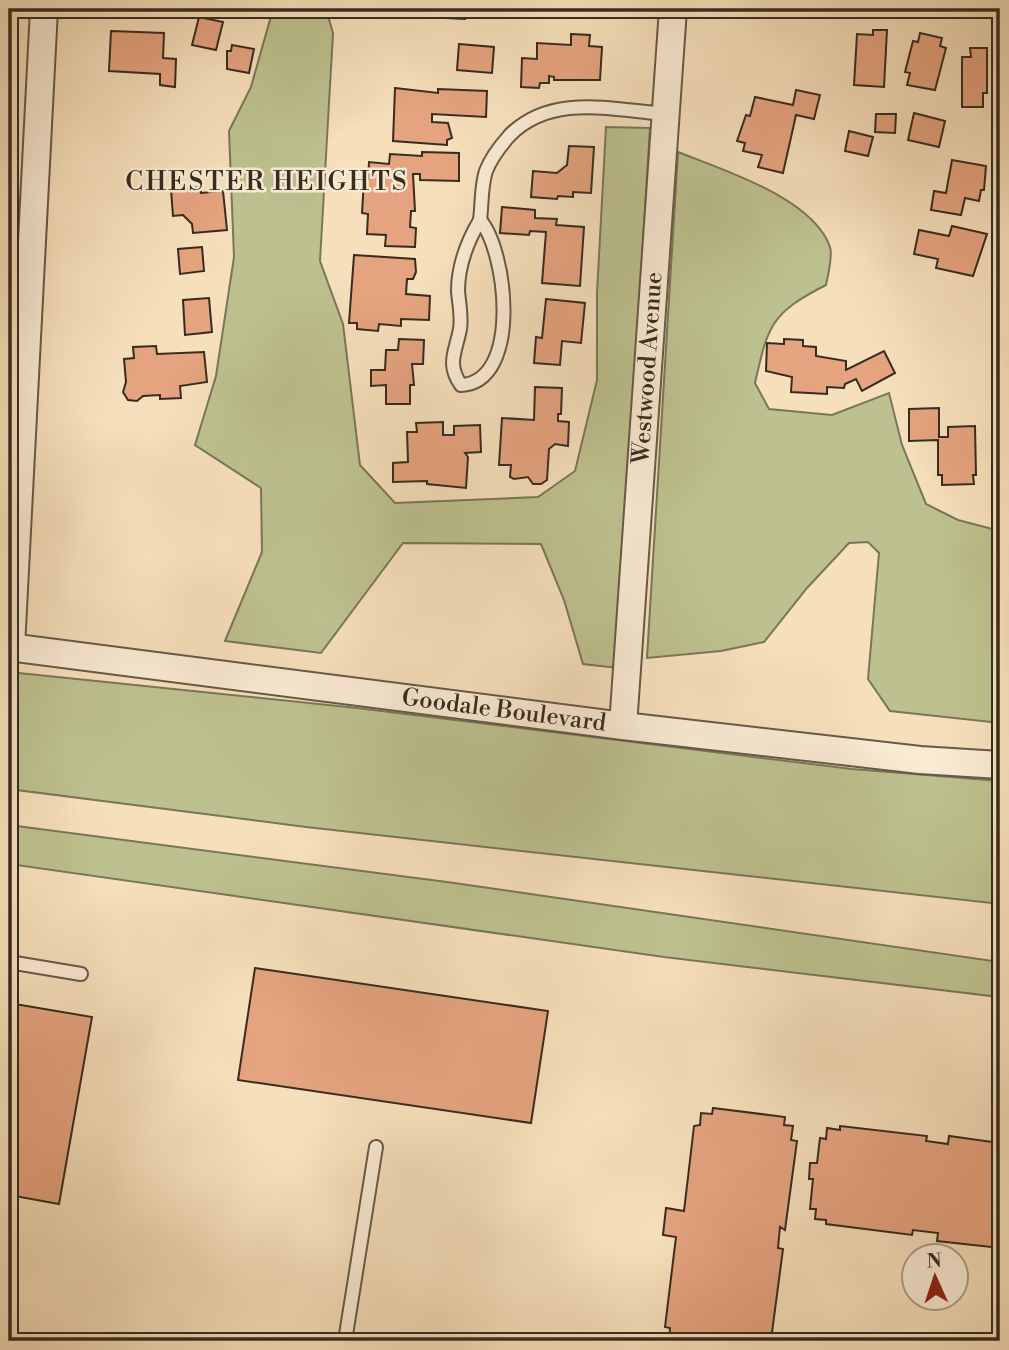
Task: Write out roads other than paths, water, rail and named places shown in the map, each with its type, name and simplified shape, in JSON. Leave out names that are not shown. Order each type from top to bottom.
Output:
[{"type":"street","points":[[10,647],[44,9]]},
{"type":"street","name":"Westwood Avenue","points":[[623,726],[673,9]]},
{"type":"street","name":"Goodale Boulevard","points":[[10,647],[623,726],[920,760],[1000,765]]},
{"type":"lane","points":[[480,220],[490,231],[494,246],[505,306],[505,329],[498,350],[485,373],[472,384],[461,385],[454,374],[452,359],[460,329],[458,273],[463,253],[480,220],[486,172],[499,147],[523,122],[550,109],[581,107],[666,114]]},
{"type":"lane","points":[[9,962],[81,974]]},
{"type":"lane","points":[[345,1341],[376,1147]]},
{"type":"district","name":"CHESTER HEIGHTS","points":[[267,182]]}]
